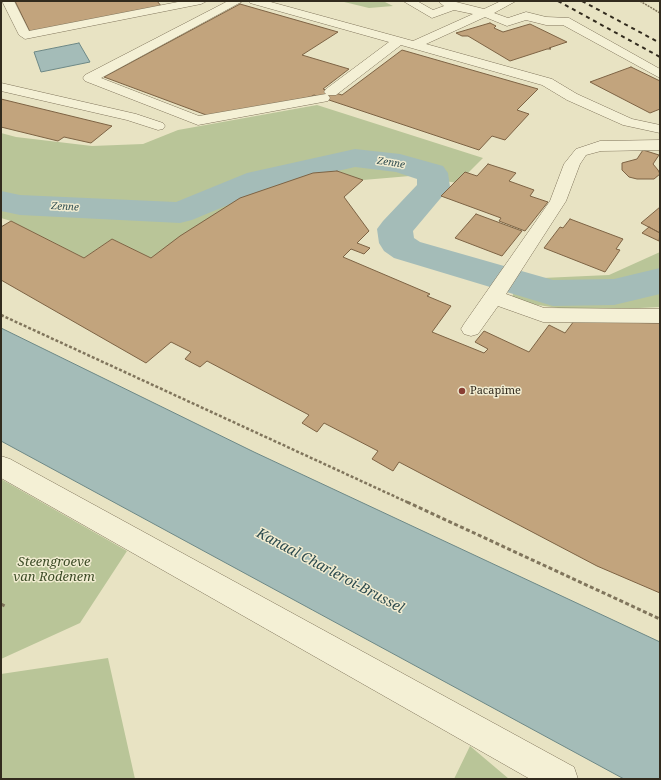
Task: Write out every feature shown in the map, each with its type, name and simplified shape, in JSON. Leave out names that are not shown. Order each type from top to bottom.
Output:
[{"type":"street","points":[[8,1],[25,35],[201,1]]},
{"type":"street","points":[[237,1],[90,78],[198,122],[327,95],[399,41]]},
{"type":"street","points":[[254,1],[547,82],[572,97],[628,122],[660,129]]},
{"type":"street","points":[[409,1],[432,14],[449,4],[483,12],[507,22],[526,16],[546,21],[565,21],[660,74]]},
{"type":"street","points":[[414,45],[483,12],[510,1]]},
{"type":"street","points":[[1,87],[131,117],[158,126]]},
{"type":"street","points":[[471,329],[494,298],[558,201],[572,164],[581,152],[600,146],[660,145]]},
{"type":"street","points":[[494,298],[543,315],[660,316]]},
{"type":"street","points":[[1,466],[562,779]]},
{"type":"path","points":[[640,1],[660,13]]},
{"type":"path","points":[[1,315],[660,619]]},
{"type":"path","points":[[1,604],[5,606]]},
{"type":"green space","points":[[340,1],[383,1],[393,6],[369,8]]},
{"type":"green space","points":[[317,105],[483,158],[458,183],[410,176],[363,180],[337,171],[313,173],[151,258],[112,239],[84,258],[11,221],[1,218],[1,133],[16,137],[92,146],[143,144],[178,130]]},
{"type":"green space","points":[[660,252],[660,307],[579,311],[510,301],[520,279],[609,275]]},
{"type":"green space","name":"Steengroeve van Rodenem","points":[[1,479],[127,551],[80,623],[1,659]]},
{"type":"green space","points":[[108,658],[135,779],[1,779],[1,674]]},
{"type":"green space","points":[[470,746],[509,779],[454,779]]},
{"type":"water","points":[[79,43],[90,62],[41,72],[34,52]]},
{"type":"water","name":"Kanaal Charleroi-Brussel","points":[[1,328],[254,452],[660,642],[660,779],[624,779],[1,441]]},
{"type":"building","points":[[15,1],[157,1],[162,7],[30,32]]},
{"type":"building","points":[[240,4],[338,32],[302,55],[349,69],[323,89],[342,95],[402,50],[538,89],[517,110],[529,114],[505,140],[492,136],[479,150],[314,95],[209,116],[104,77]]},
{"type":"building","points":[[490,23],[496,26],[494,28],[503,32],[530,24],[567,42],[549,48],[551,49],[510,61],[468,36],[462,36],[456,33]]},
{"type":"building","points":[[631,67],[660,81],[660,109],[650,113],[590,82]]},
{"type":"building","points":[[1,99],[112,126],[91,143],[64,137],[58,141],[1,127]]},
{"type":"building","points":[[643,150],[659,155],[653,164],[660,174],[654,179],[637,179],[629,177],[622,170],[622,163],[637,159]]},
{"type":"building","points":[[488,164],[516,173],[509,181],[534,190],[530,196],[548,202],[525,231],[499,221],[501,218],[441,196],[465,172],[477,176]]},
{"type":"building","name":"Pacapime","points":[[337,171],[363,180],[344,197],[369,231],[357,243],[370,248],[364,254],[351,249],[343,257],[430,294],[427,296],[451,306],[432,332],[484,353],[488,349],[475,342],[484,331],[529,352],[549,325],[565,333],[574,321],[660,323],[660,593],[597,566],[399,462],[393,471],[372,459],[378,451],[324,423],[317,432],[302,423],[309,415],[207,361],[200,367],[185,359],[191,352],[171,342],[146,363],[1,280],[1,227],[11,221],[84,258],[112,239],[151,258],[180,236],[240,198],[313,173]]},
{"type":"building","points":[[660,207],[660,233],[641,223]]},
{"type":"building","points":[[476,214],[522,231],[502,256],[455,238]]},
{"type":"building","points":[[570,219],[623,239],[616,249],[620,250],[605,272],[544,248],[560,227],[563,228]]},
{"type":"building","points":[[649,227],[660,233],[659,241],[642,233]]},
{"type":"waterway","name":"Zenne","points":[[1,201],[20,205],[180,213],[259,180],[312,167],[355,158],[400,163],[432,173],[434,187],[395,229],[397,243],[407,250],[553,293],[614,292],[660,281]]},
{"type":"railway","points":[[558,1],[660,57]]},
{"type":"railway","points":[[582,1],[660,43]]},
{"type":"place","name":"Pacapime","points":[[462,391]]}]
